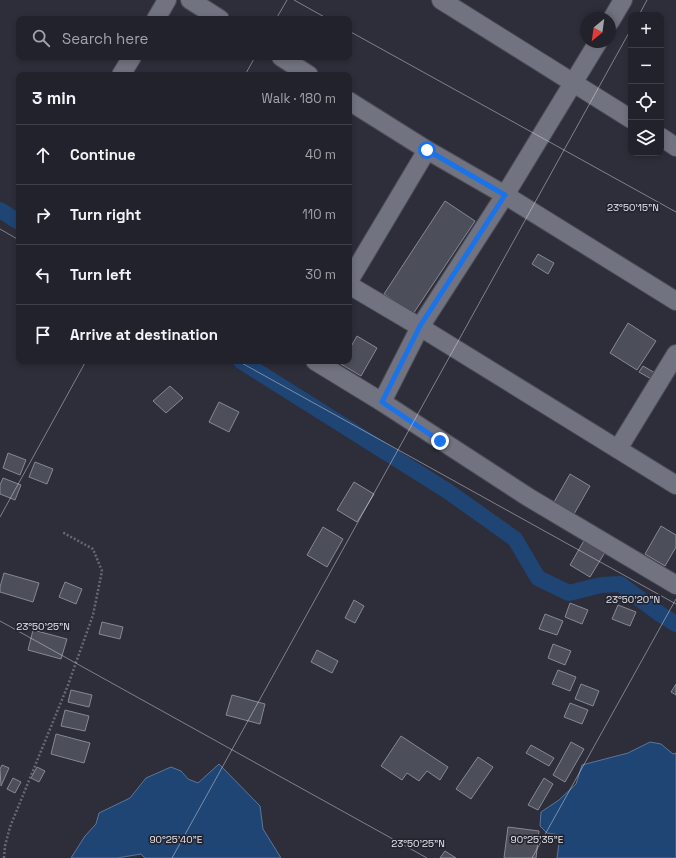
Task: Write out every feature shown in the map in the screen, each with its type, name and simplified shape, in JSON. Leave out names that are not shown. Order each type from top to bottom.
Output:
[{"type":"street","points":[[158,16],[167,0]]},
{"type":"street","points":[[190,0],[215,16]]},
{"type":"street","points":[[441,0],[628,117]]},
{"type":"street","points":[[616,12],[623,0]]},
{"type":"street","points":[[382,402],[420,326],[505,195],[594,48]]},
{"type":"street","points":[[123,72],[130,60]]},
{"type":"street","points":[[286,60],[304,72]]},
{"type":"street","points":[[352,104],[427,150],[505,195],[676,301]]},
{"type":"street","points":[[664,139],[676,147]]},
{"type":"street","points":[[352,276],[427,150]]},
{"type":"street","points":[[352,287],[420,326],[676,485]]},
{"type":"street","points":[[618,449],[676,354]]},
{"type":"street","points":[[319,364],[382,402],[528,497],[676,585]]},
{"type":"path","points":[[4,858],[5,846],[10,827],[68,685],[90,622],[102,571],[93,549],[62,532]]},
{"type":"water","points":[[650,742],[661,744],[673,754],[676,753],[676,858],[557,858],[560,835],[547,833],[540,826],[541,812],[559,800],[576,784],[582,765],[628,753]]},
{"type":"water","points":[[219,764],[260,806],[263,829],[281,858],[145,858],[141,854],[117,858],[71,858],[85,836],[96,824],[99,813],[130,798],[146,778],[171,767],[181,771],[188,779],[198,783]]},
{"type":"building","points":[[445,201],[475,221],[413,314],[384,294]]},
{"type":"building","points":[[538,254],[554,263],[548,274],[532,264]]},
{"type":"building","points":[[628,323],[656,341],[637,370],[610,353]]},
{"type":"building","points":[[357,336],[377,348],[361,376],[341,364],[352,364],[352,345]]},
{"type":"building","points":[[643,366],[657,374],[653,380],[639,372]]},
{"type":"building","points":[[170,386],[183,398],[166,413],[153,401]]},
{"type":"building","points":[[219,402],[239,412],[229,432],[209,422]]},
{"type":"building","points":[[8,453],[26,460],[20,475],[3,468]]},
{"type":"building","points":[[35,462],[53,469],[47,484],[29,477]]},
{"type":"building","points":[[570,474],[590,486],[574,514],[554,502]]},
{"type":"building","points":[[3,478],[21,485],[15,500],[0,494],[0,485]]},
{"type":"building","points":[[354,482],[374,494],[357,522],[337,510]]},
{"type":"building","points":[[661,526],[676,535],[676,547],[665,566],[645,554]]},
{"type":"building","points":[[323,527],[343,539],[327,567],[307,555]]},
{"type":"building","points":[[586,537],[607,549],[590,577],[570,565]]},
{"type":"building","points":[[4,573],[39,583],[33,602],[0,592]]},
{"type":"building","points":[[65,582],[82,589],[76,604],[59,597]]},
{"type":"building","points":[[354,600],[364,606],[355,623],[345,618]]},
{"type":"building","points":[[570,603],[588,610],[582,624],[565,617]]},
{"type":"building","points":[[618,605],[636,612],[630,626],[612,619]]},
{"type":"building","points":[[545,614],[563,621],[557,635],[539,629]]},
{"type":"building","points":[[102,622],[123,627],[120,639],[99,634]]},
{"type":"building","points":[[33,630],[67,639],[61,659],[28,650]]},
{"type":"building","points":[[553,644],[571,651],[565,665],[548,658]]},
{"type":"building","points":[[317,650],[338,661],[332,673],[311,662]]},
{"type":"building","points":[[558,670],[576,677],[570,691],[552,684]]},
{"type":"building","points":[[581,684],[599,691],[593,706],[575,699]]},
{"type":"building","points":[[676,684],[676,695],[671,692]]},
{"type":"building","points":[[71,690],[92,695],[89,707],[68,702]]},
{"type":"building","points":[[232,695],[265,704],[260,724],[226,715]]},
{"type":"building","points":[[570,703],[588,710],[582,724],[564,717]]},
{"type":"building","points":[[65,710],[89,716],[85,731],[61,726]]},
{"type":"building","points":[[56,734],[90,743],[84,763],[51,754]]},
{"type":"building","points":[[401,736],[448,767],[440,780],[427,771],[419,781],[407,773],[402,780],[381,766]]},
{"type":"building","points":[[571,742],[584,749],[565,782],[553,775]]},
{"type":"building","points":[[531,745],[554,758],[549,766],[526,753]]},
{"type":"building","points":[[478,757],[493,767],[471,799],[456,789]]},
{"type":"building","points":[[2,765],[9,768],[1,786],[0,769]]},
{"type":"building","points":[[37,767],[45,771],[39,782],[31,778]]},
{"type":"building","points":[[13,778],[21,782],[15,793],[7,789]]},
{"type":"building","points":[[544,778],[553,784],[538,810],[528,805]]},
{"type":"building","points":[[508,827],[539,831],[536,858],[504,858]]},
{"type":"building","points":[[445,851],[456,858],[440,858]]},
{"type":"waterway","points":[[0,210],[16,220]]},
{"type":"waterway","points":[[246,364],[449,492],[515,539],[538,578],[569,593],[601,585],[620,584],[676,624]]},
{"type":"route","points":[[427,150],[505,195],[420,326],[382,402],[440,441]]}]
